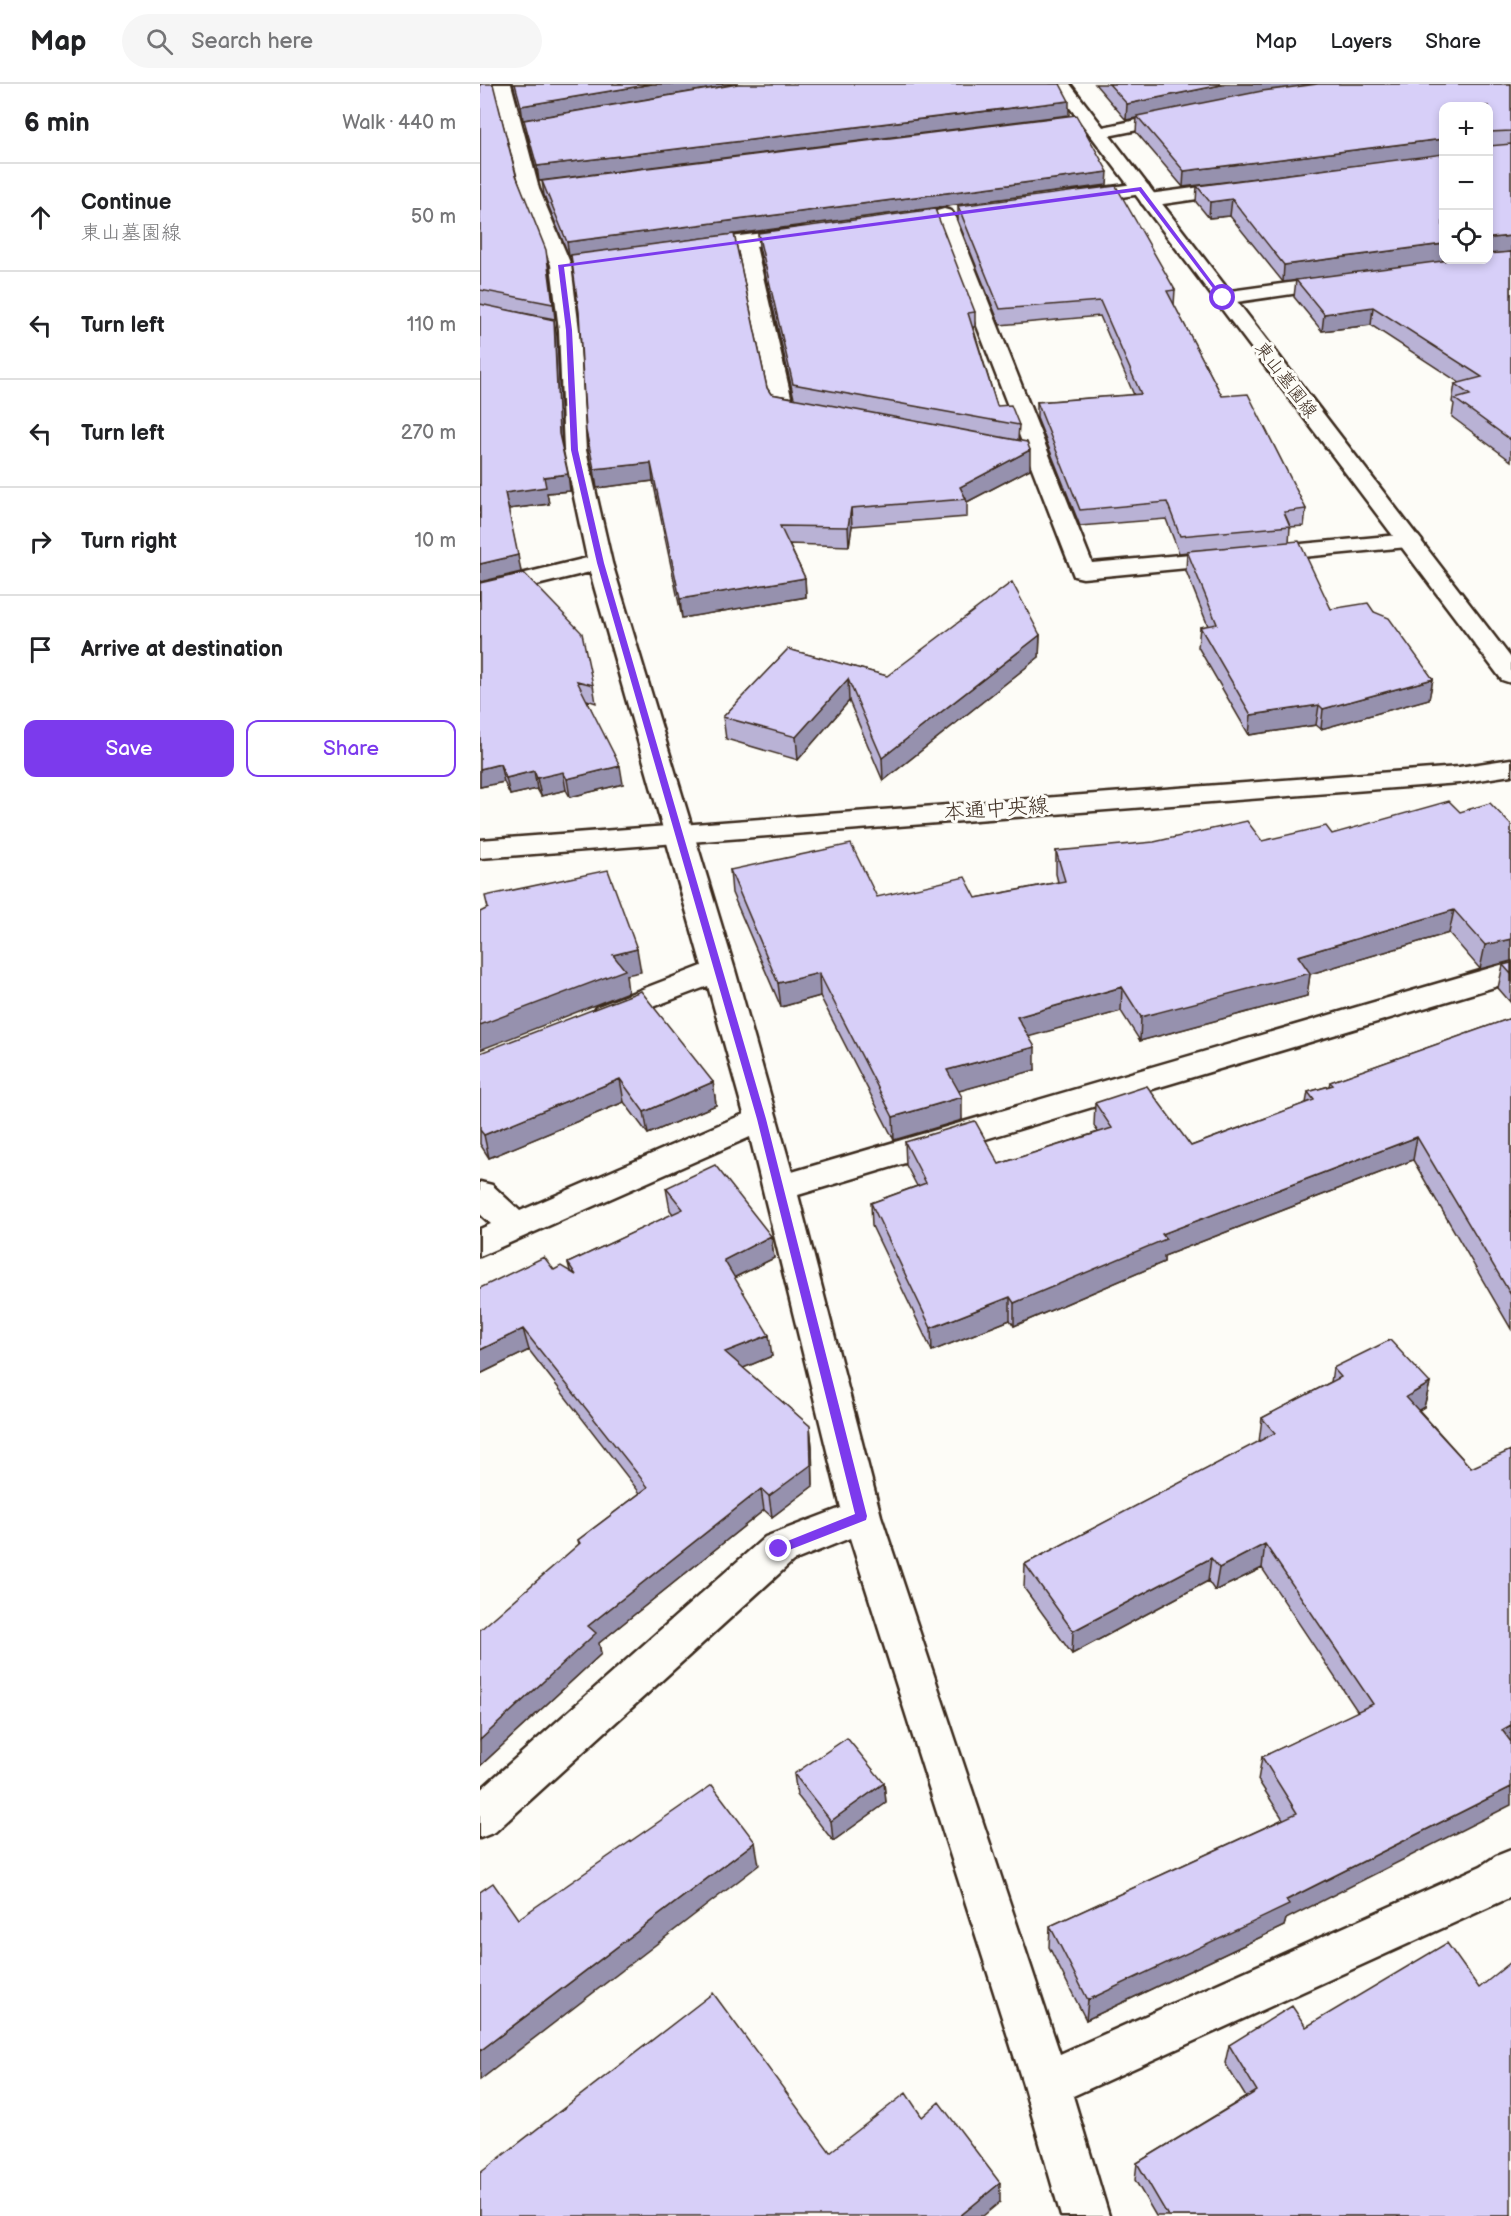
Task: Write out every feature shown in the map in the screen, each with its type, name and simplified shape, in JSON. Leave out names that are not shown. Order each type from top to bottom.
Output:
[{"type":"street","points":[[502,84],[530,189],[572,264],[558,328],[574,450],[600,563],[720,970],[781,1188],[862,1516],[1046,2084],[1085,2216]]},
{"type":"street","name":"東山墓園線","points":[[1061,84],[1511,675]]},
{"type":"street","points":[[1098,133],[1202,111]]},
{"type":"street","points":[[1060,200],[1255,186]]},
{"type":"street","points":[[921,218],[967,212]]},
{"type":"street","points":[[944,215],[1083,572],[1410,541]]},
{"type":"street","points":[[676,250],[827,231]]},
{"type":"street","points":[[745,241],[782,406],[840,417]]},
{"type":"street","points":[[1223,298],[1361,279]]},
{"type":"street","points":[[1014,449],[1037,453]]},
{"type":"street","points":[[480,592],[562,570],[600,563]]},
{"type":"street","name":"本通中央線","points":[[480,849],[680,832],[1459,775],[1511,767]]},
{"type":"street","points":[[578,1026],[720,970]]},
{"type":"street","points":[[781,1188],[1511,972]]},
{"type":"street","points":[[480,1243],[762,1119]]},
{"type":"street","points":[[480,1194],[516,1227]]},
{"type":"street","points":[[480,1818],[779,1549],[862,1516]]},
{"type":"street","points":[[1046,2084],[1497,1881],[1511,1871]]},
{"type":"building","points":[[480,84],[493,84],[516,175],[546,250],[553,304],[480,290]]},
{"type":"building","points":[[515,84],[652,84],[521,106]]},
{"type":"building","points":[[738,84],[1060,84],[1069,101],[537,166],[524,120]]},
{"type":"building","points":[[1109,84],[1226,84],[1127,104]]},
{"type":"building","points":[[1318,84],[1511,84],[1511,131],[1493,132],[1493,102],[1439,102],[1439,139],[1184,171],[1137,116],[1262,91]]},
{"type":"building","points":[[1076,115],[1108,172],[567,242],[542,181]]},
{"type":"building","points":[[1511,144],[1511,236],[1493,238],[1493,146]]},
{"type":"building","points":[[1439,155],[1439,245],[1284,265],[1232,199],[1210,202],[1197,186]]},
{"type":"building","points":[[1116,186],[1175,290],[1167,291],[1222,396],[1248,394],[1306,509],[1284,512],[1290,526],[1180,536],[1167,502],[1080,510],[1037,402],[1141,394],[1100,301],[1000,309],[958,206]]},
{"type":"building","points":[[935,209],[975,312],[968,313],[997,406],[1011,405],[1019,425],[793,384],[758,233]]},
{"type":"building","points":[[734,234],[767,388],[771,394],[1027,442],[1030,450],[960,487],[966,499],[851,508],[848,527],[780,526],[805,578],[680,599],[651,463],[594,469],[586,431],[579,312],[571,255]]},
{"type":"building","points":[[1511,252],[1511,440],[1455,399],[1470,395],[1455,384],[1482,377],[1373,307],[1324,314],[1296,280],[1439,261],[1439,264],[1493,264],[1493,254]]},
{"type":"building","points":[[480,304],[554,320],[559,434],[568,474],[544,477],[546,487],[505,493],[518,555],[480,564]]},
{"type":"building","points":[[1299,541],[1331,609],[1368,603],[1374,612],[1389,618],[1433,679],[1323,709],[1319,705],[1251,715],[1200,627],[1217,624],[1187,551]]},
{"type":"building","points":[[524,573],[582,633],[593,685],[577,681],[620,766],[567,779],[563,772],[537,778],[534,771],[506,778],[500,764],[480,769],[480,583]]},
{"type":"building","points":[[1012,582],[1040,635],[882,758],[848,679],[796,737],[723,717],[788,649],[887,676]]},
{"type":"building","points":[[1449,801],[1460,812],[1490,803],[1511,825],[1511,939],[1485,945],[1454,910],[1298,956],[1310,973],[1141,1017],[1122,987],[1017,1017],[1035,1047],[947,1070],[962,1097],[893,1117],[819,973],[778,983],[730,870],[851,844],[877,897],[965,877],[976,898],[1065,881],[1056,851],[1154,842],[1247,821],[1262,841],[1326,826],[1332,834]]},
{"type":"building","points":[[608,870],[637,949],[613,955],[625,970],[480,1025],[480,912],[488,908],[485,896]]},
{"type":"building","points":[[1511,963],[1511,974],[1503,965]]},
{"type":"building","points":[[641,991],[713,1082],[644,1112],[620,1079],[484,1135],[480,1130],[480,1053]]},
{"type":"building","points":[[1511,1018],[1511,1295],[1417,1137],[1162,1234],[1166,1239],[1014,1303],[1010,1297],[931,1328],[871,1203],[926,1183],[905,1142],[975,1121],[999,1164],[1112,1128],[1095,1103],[1147,1086],[1191,1146],[1314,1100],[1308,1092],[1333,1085],[1330,1082]]},
{"type":"building","points":[[715,1165],[771,1236],[724,1260],[769,1335],[725,1352],[810,1426],[811,1465],[769,1496],[761,1489],[588,1626],[596,1633],[480,1740],[480,1630],[580,1543],[578,1540],[648,1487],[523,1329],[480,1350],[480,1288],[544,1257],[554,1270],[561,1266],[576,1275],[568,1263],[683,1209],[666,1188]]},
{"type":"building","points":[[1390,1340],[1430,1383],[1406,1397],[1471,1468],[1511,1450],[1511,1725],[1502,1730],[1511,1742],[1511,1787],[1286,1900],[1289,1905],[1088,2000],[1050,1926],[1297,1813],[1262,1757],[1373,1704],[1265,1544],[1219,1568],[1211,1558],[1073,1631],[1025,1564],[1275,1433],[1262,1418],[1341,1377],[1333,1368]]},
{"type":"building","points":[[847,1738],[884,1783],[831,1821],[794,1774]]},
{"type":"building","points":[[712,1785],[755,1842],[480,2051],[480,1892],[493,1883],[518,1919]]},
{"type":"building","points":[[1447,1943],[1479,1988],[1511,1962],[1511,2216],[1168,2216],[1137,2163],[1257,2091],[1229,2045],[1292,2006],[1306,2027]]},
{"type":"building","points":[[713,1993],[830,2152],[906,2093],[922,2117],[939,2102],[1000,2183],[960,2216],[480,2216],[480,2173]]},
{"type":"route","points":[[779,1549],[862,1516],[781,1188],[720,970],[600,563],[574,450],[569,330],[561,265],[1141,189],[1223,298]]}]
